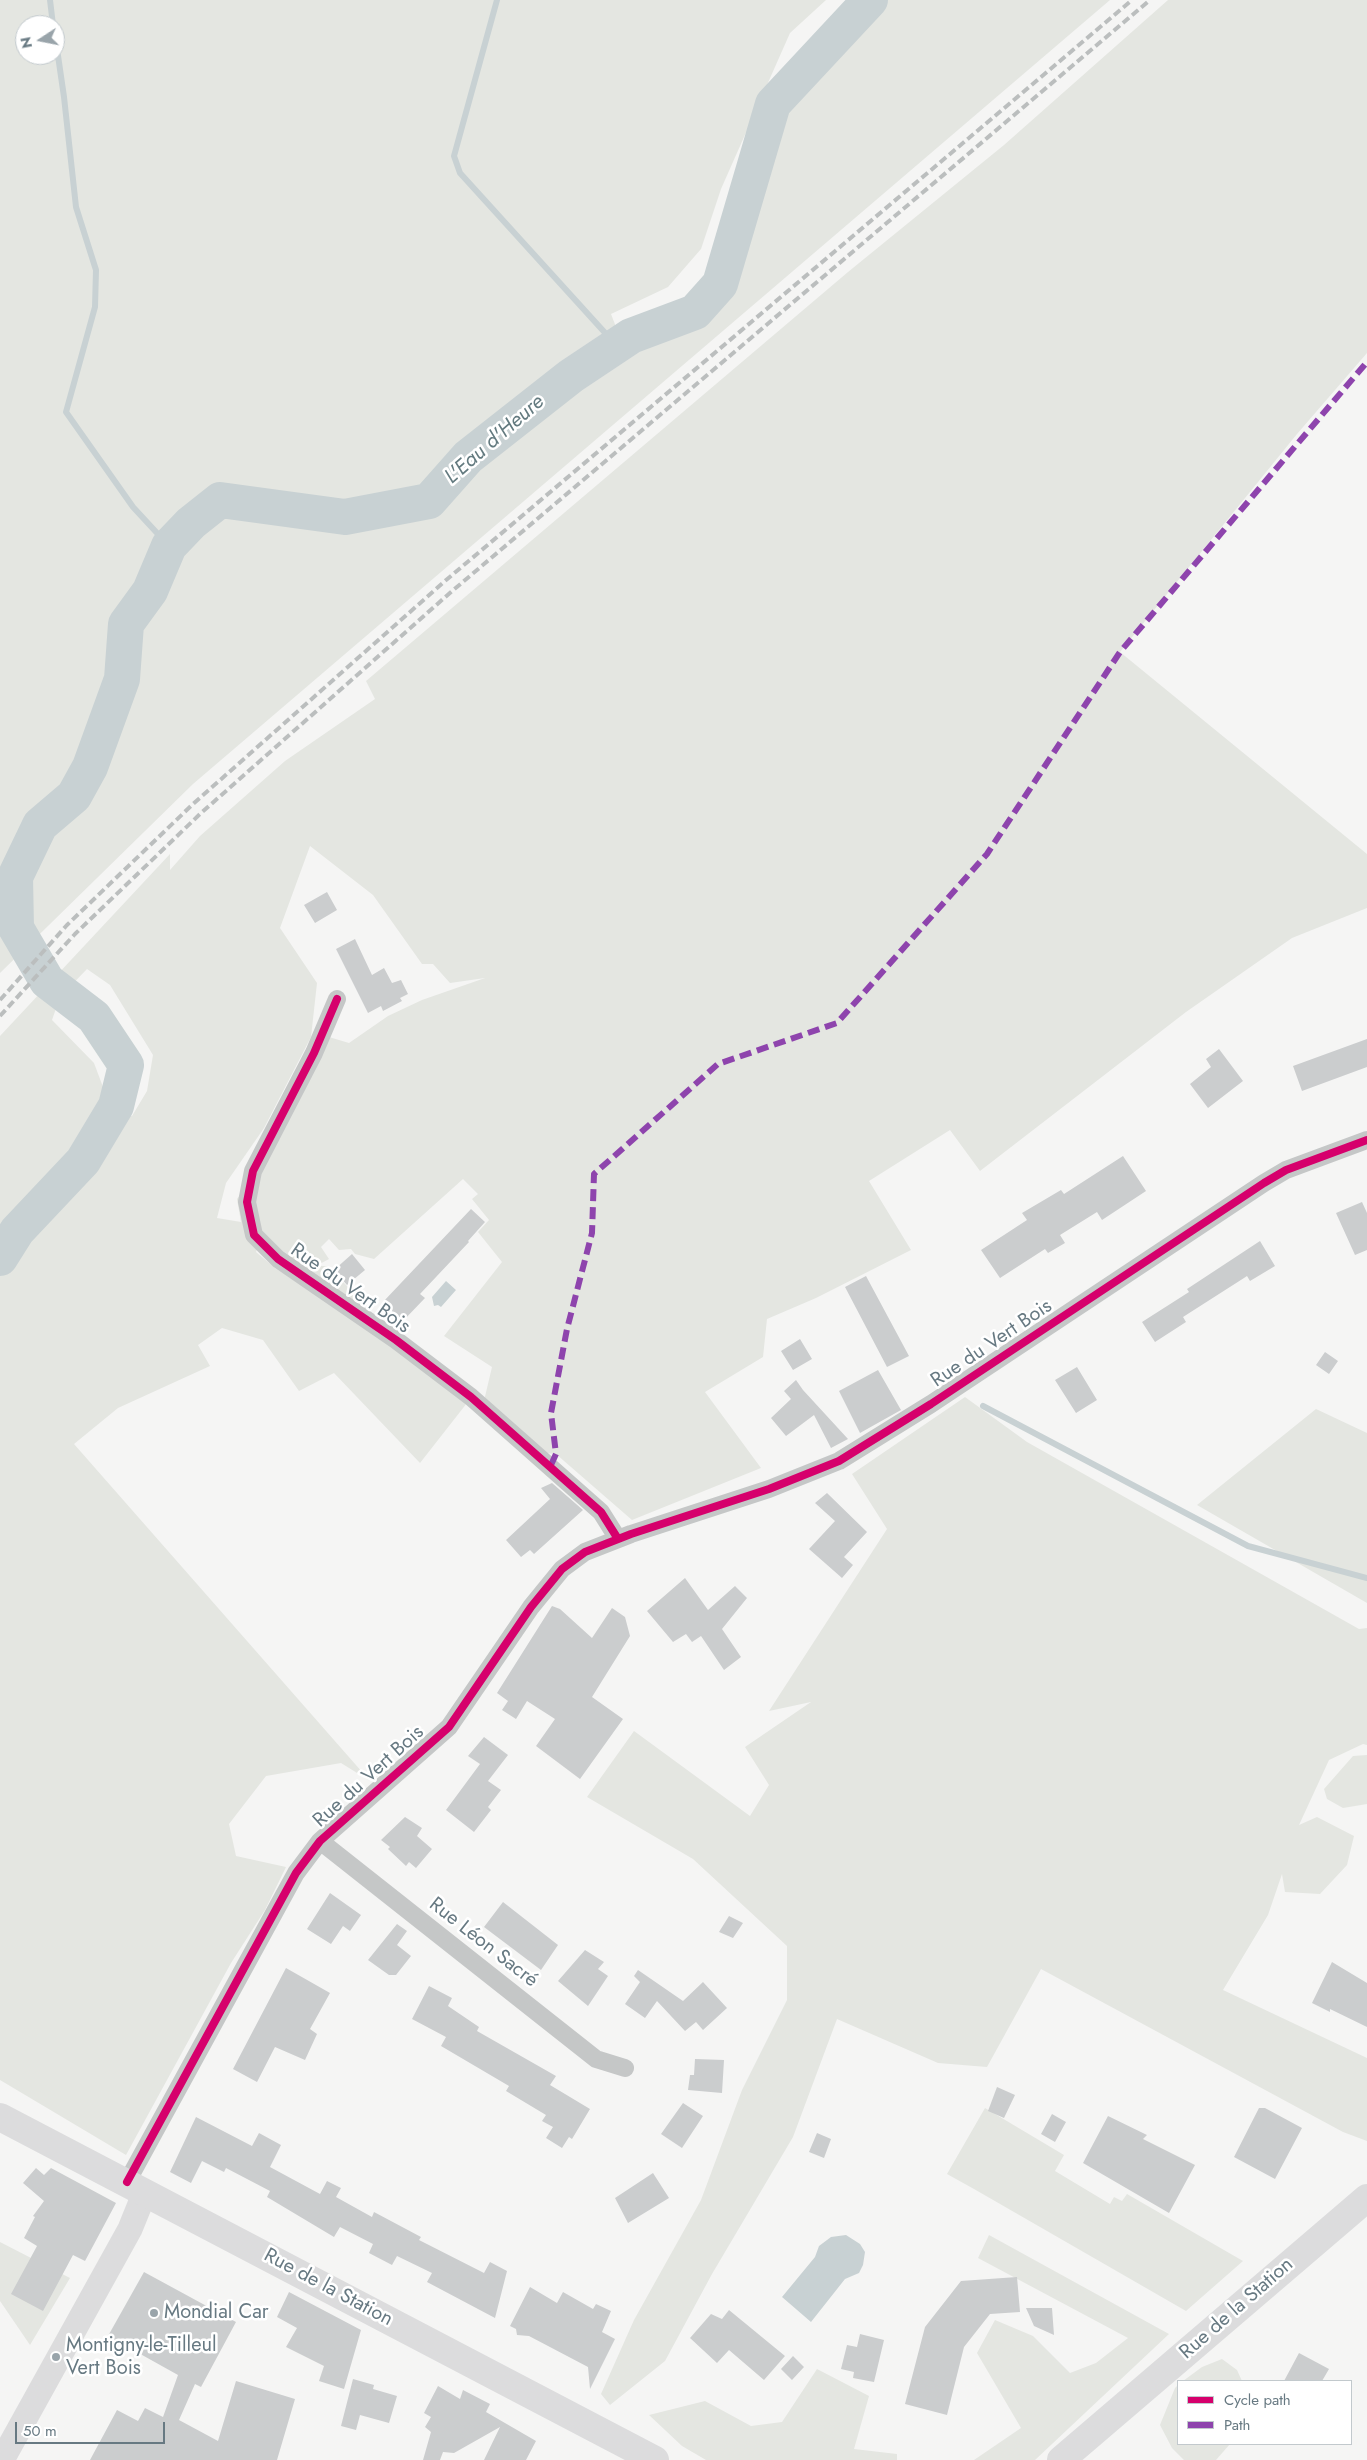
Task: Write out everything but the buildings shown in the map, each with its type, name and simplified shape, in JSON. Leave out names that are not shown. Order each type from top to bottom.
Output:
[{"type":"main road","name":"Rue de la Station","points":[[0,2117],[655,2460]]},
{"type":"main road","points":[[2,2460],[130,2229],[136,2187]]},
{"type":"main road","name":"Rue de la Station","points":[[1060,2460],[1367,2198]]},
{"type":"street","name":"Rue du Vert Bois","points":[[338,999],[314,1053],[253,1171],[246,1202],[254,1235],[278,1259],[396,1340],[471,1397],[601,1512],[618,1539]]},
{"type":"street","name":"Rue du Vert Bois","points":[[136,2187],[296,1873],[320,1841],[450,1727],[531,1607],[562,1569],[584,1552],[769,1489],[839,1461],[931,1404],[1264,1183],[1286,1170],[1367,1140]]},
{"type":"street","name":"Rue Léon Sacré","points":[[320,1841],[596,2059],[625,2068]]},
{"type":"shaded area","points":[[0,0],[826,0],[790,33],[721,189],[701,249],[668,287],[611,314],[616,327],[638,349],[700,317],[728,287],[782,107],[885,0],[1110,0],[193,784],[0,973]]},
{"type":"shaded area","points":[[1168,0],[1367,0],[1367,353],[1297,434],[1120,652],[1367,854],[1367,908],[1292,938],[1186,1012],[980,1171],[950,1130],[869,1181],[911,1250],[816,1298],[767,1319],[763,1357],[705,1392],[761,1468],[632,1520],[556,1454],[545,1453],[483,1405],[492,1367],[444,1336],[502,1262],[478,1232],[489,1220],[472,1199],[478,1194],[463,1179],[374,1259],[355,1254],[351,1249],[339,1250],[329,1239],[321,1247],[329,1259],[316,1266],[327,1266],[369,1308],[355,1307],[262,1237],[256,1252],[275,1268],[424,1365],[467,1403],[420,1463],[334,1373],[299,1391],[263,1340],[222,1328],[198,1345],[210,1366],[118,1408],[74,1444],[370,1781],[341,1763],[266,1776],[229,1824],[236,1856],[286,1867],[265,1910],[231,1963],[126,2155],[0,2080],[0,1036],[170,854],[170,870],[200,836],[285,761],[375,699],[366,681],[848,272],[1004,145]],"holes":[[[310,846],[373,895],[422,964],[433,964],[450,983],[485,978],[422,1000],[388,1016],[349,1043],[329,1037],[256,1172],[237,1199],[241,1222],[217,1218],[226,1183],[264,1128],[311,1037],[317,983],[280,928]],[[87,969],[110,985],[153,1055],[147,1091],[132,1116],[109,1103],[94,1063],[52,1020],[60,997]]]},
{"type":"shaded area","points":[[446,1281],[456,1290],[441,1307],[438,1305],[434,1306],[432,1297]]},
{"type":"shaded area","points":[[965,1397],[1027,1442],[1359,1629],[1367,1628],[1367,1745],[1363,1744],[1329,1760],[1299,1825],[1317,1817],[1354,1836],[1347,1865],[1320,1894],[1285,1892],[1282,1874],[1268,1915],[1223,1990],[1367,2058],[1367,2141],[1343,2132],[1041,1969],[987,2067],[938,2063],[837,2019],[793,2137],[712,2274],[665,2361],[610,2405],[601,2394],[634,2320],[701,2200],[742,2090],[787,2000],[787,1946],[693,1859],[587,1797],[634,1731],[750,1816],[769,1785],[745,1747],[811,1702],[769,1711],[887,1529],[852,1474]]},
{"type":"shaded area","points":[[1316,1409],[1367,1433],[1367,1603],[1197,1505]]},
{"type":"shaded area","points":[[1367,1755],[1367,1804],[1343,1808],[1327,1799],[1324,1789],[1353,1756]]},
{"type":"shaded area","points":[[985,2108],[1064,2155],[1055,2171],[1110,2204],[1114,2197],[1122,2201],[1127,2194],[1243,2261],[1186,2311],[947,2174]]},
{"type":"shaded area","points":[[846,2235],[860,2244],[865,2252],[863,2265],[859,2273],[845,2279],[811,2322],[782,2297],[815,2257],[819,2246],[831,2237]]},
{"type":"shaded area","points":[[989,2235],[1169,2334],[1035,2460],[974,2460],[1021,2428],[977,2353],[995,2320],[1033,2336],[1070,2373],[1096,2363],[1128,2338],[978,2258]]},
{"type":"shaded area","points":[[0,2242],[70,2278],[30,2345],[0,2301]]},
{"type":"shaded area","points":[[1222,2359],[1237,2370],[1242,2380],[1184,2380],[1202,2367]]},
{"type":"shaded area","points":[[817,2369],[869,2396],[854,2449],[897,2454],[897,2460],[706,2460],[682,2446],[649,2415],[705,2401],[751,2426],[782,2422]]},
{"type":"shaded area","points":[[1177,2386],[1177,2445],[1229,2445],[1216,2460],[1184,2460],[1172,2448],[1160,2425]]},
{"type":"waterway","points":[[50,0],[52,15]]},
{"type":"waterway","points":[[497,0],[454,156],[460,173],[617,346]]},
{"type":"waterway","name":"L'Eau d'Heure","points":[[0,1258],[17,1231],[83,1161],[116,1106],[126,1065],[94,1017],[47,981],[16,928],[15,877],[40,825],[74,796],[90,767],[122,679],[126,624],[150,591],[169,546],[191,523],[220,500],[345,517],[429,501],[468,457],[571,376],[631,336],[695,312],[720,284],[773,104],[870,0]]},
{"type":"waterway","points":[[59,65],[76,207],[96,270],[95,307],[66,412],[133,507],[169,546]]},
{"type":"waterway","points":[[983,1406],[1248,1546],[1367,1578]]},
{"type":"railway","points":[[0,1000],[67,925],[193,804],[445,581],[1132,0]]},
{"type":"railway","points":[[0,1016],[75,934],[200,814],[451,592],[1150,0]]},
{"type":"marked path","points":[[551,1465],[556,1454],[551,1413],[567,1329],[592,1233],[594,1174],[718,1064],[837,1023],[987,854],[1120,652],[1367,362]]},
{"type":"cycle path","points":[[337,999],[314,1053],[253,1171],[247,1202],[254,1235],[278,1259],[396,1340],[471,1397],[601,1512],[618,1539]]},
{"type":"cycle path","points":[[127,2182],[296,1873],[320,1841],[449,1727],[531,1607],[562,1569],[585,1552],[631,1534],[769,1489],[839,1461],[931,1404],[1264,1183],[1286,1170],[1367,1140]]},
{"type":"place","name":"Mondial Car","points":[[154,2313]]},
{"type":"place","name":"Montigny-le-Tilleul Vert Bois","points":[[56,2357]]}]
